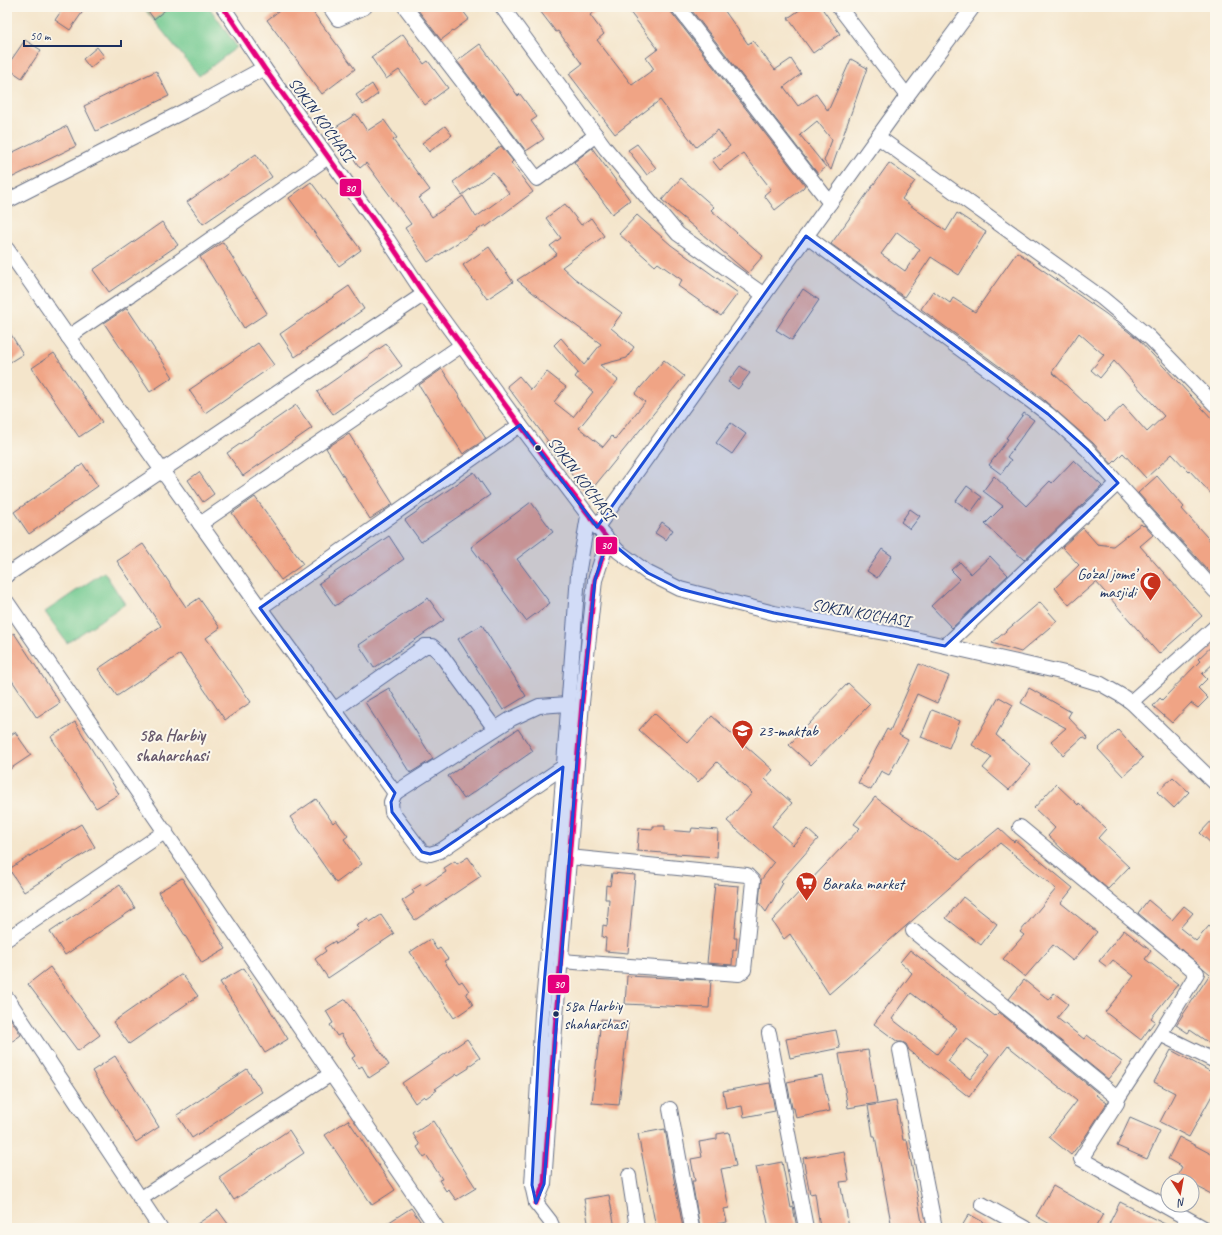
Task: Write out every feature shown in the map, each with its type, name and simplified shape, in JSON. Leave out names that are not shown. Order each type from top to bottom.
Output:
[{"type":"street","name":"SOKIN KO'CHASI","points":[[223,7],[264,68],[388,240],[424,294],[588,516],[618,551],[648,573],[680,589],[774,613],[897,635],[1065,673],[1089,680],[1111,690],[1131,702],[1215,783]]},
{"type":"street","points":[[330,7],[338,19],[365,7]]},
{"type":"street","points":[[405,7],[537,179],[596,135]]},
{"type":"street","points":[[502,7],[606,149],[678,234],[764,294]]},
{"type":"street","points":[[678,7],[830,203]]},
{"type":"street","points":[[838,7],[907,96]]},
{"type":"street","points":[[597,527],[907,96],[973,7]]},
{"type":"street","points":[[7,201],[200,103],[264,68]]},
{"type":"street","points":[[878,137],[1102,298],[1150,338],[1215,406]]},
{"type":"street","points":[[68,337],[328,157]]},
{"type":"street","points":[[806,236],[996,374],[1048,414],[1087,449],[1215,591]]},
{"type":"street","points":[[7,249],[200,524],[395,793]]},
{"type":"street","points":[[7,575],[424,294]]},
{"type":"street","points":[[200,524],[462,345]]},
{"type":"street","points":[[260,608],[520,425]]},
{"type":"street","points":[[945,646],[1118,483]]},
{"type":"street","points":[[553,1228],[550,1221],[536,1203],[532,1185],[539,1051],[564,767],[578,575],[588,516]]},
{"type":"street","points":[[536,1203],[544,1184],[582,703],[595,580],[608,540]]},
{"type":"street","points":[[7,602],[166,831],[437,1228]]},
{"type":"street","points":[[1131,702],[1215,627]]},
{"type":"street","points":[[334,710],[425,646],[432,646],[439,652],[495,729]]},
{"type":"street","points":[[564,767],[440,851],[430,854],[422,852],[392,812],[391,802],[395,793],[511,719],[539,706],[568,704]]},
{"type":"street","points":[[1020,827],[1197,973],[1160,1034],[1118,1098],[1118,1103],[1081,1159],[1204,1228]]},
{"type":"street","points":[[7,939],[166,831]]},
{"type":"street","points":[[561,961],[740,974],[744,970],[753,881],[747,875],[570,857]]},
{"type":"street","points":[[913,931],[1118,1098]]},
{"type":"street","points":[[7,998],[160,1228]]},
{"type":"street","points":[[769,1033],[806,1228]]},
{"type":"street","points":[[1160,1034],[1215,1061]]},
{"type":"street","points":[[900,1050],[935,1228]]},
{"type":"street","points":[[140,1199],[331,1074]]},
{"type":"street","points":[[670,1109],[692,1228]]},
{"type":"street","points":[[629,1176],[637,1228]]},
{"type":"street","points":[[982,1204],[1025,1228]]},
{"type":"highlighted area","points":[[806,236],[1048,414],[1087,449],[1118,483],[945,646],[774,613],[680,589],[648,573],[608,540],[595,580],[577,761],[544,1184],[536,1203],[532,1185],[539,1043],[563,767],[440,851],[430,854],[422,852],[392,812],[391,802],[395,793],[260,608],[520,425],[597,527]]},
{"type":"green space","points":[[143,7],[209,7],[237,47],[199,76]]},
{"type":"green space","points":[[104,572],[125,604],[67,643],[45,612]]},
{"type":"building","points":[[64,7],[86,7],[70,30],[55,20]]},
{"type":"building","points":[[145,7],[169,7],[154,19]]},
{"type":"building","points":[[284,7],[309,7],[355,69],[322,94],[267,20]]},
{"type":"building","points":[[422,7],[460,7],[469,19],[441,40],[418,10]]},
{"type":"building","points":[[537,7],[600,7],[590,15],[604,34],[597,40],[632,85],[654,69],[646,58],[658,49],[626,7],[670,7],[671,12],[805,185],[803,188],[775,210],[764,195],[771,189],[743,153],[720,170],[712,160],[730,146],[718,130],[696,147],[660,100],[615,134],[569,74],[582,64],[558,31],[556,32]]},
{"type":"building","points":[[689,7],[722,7],[748,44],[753,41],[775,70],[791,59],[801,74],[784,87],[798,106],[816,94],[828,111],[851,59],[867,68],[831,170],[824,161],[832,140],[817,121],[800,135],[826,167],[818,174]]},
{"type":"building","points":[[804,7],[821,7],[840,34],[813,53],[788,18]]},
{"type":"building","points":[[403,34],[424,64],[428,61],[448,88],[425,105],[399,70],[386,79],[371,57]]},
{"type":"building","points":[[25,40],[41,50],[22,78],[7,68],[7,66]]},
{"type":"building","points":[[480,44],[518,96],[520,94],[537,117],[531,121],[544,139],[526,151],[457,61]]},
{"type":"building","points":[[97,47],[104,56],[90,68],[83,59]]},
{"type":"building","points":[[156,71],[169,96],[96,131],[84,106]]},
{"type":"building","points":[[372,84],[378,94],[363,105],[356,95]]},
{"type":"building","points":[[356,114],[367,131],[384,120],[397,138],[393,140],[430,190],[419,198],[432,217],[463,196],[476,217],[509,193],[493,172],[462,195],[453,182],[501,146],[513,161],[511,163],[533,192],[486,227],[485,225],[428,262],[405,228],[411,224],[366,163],[360,168],[333,129]]},
{"type":"building","points":[[67,126],[76,146],[7,180],[7,155]]},
{"type":"building","points":[[445,126],[452,135],[429,152],[422,143]]},
{"type":"building","points":[[637,144],[656,168],[647,175],[628,150]]},
{"type":"building","points":[[592,148],[630,200],[612,214],[574,162]]},
{"type":"building","points":[[256,154],[272,177],[203,224],[187,202]]},
{"type":"building","points":[[889,163],[915,181],[902,199],[946,231],[957,213],[986,232],[959,275],[931,257],[904,297],[831,244]],"holes":[[[897,232],[920,249],[905,271],[881,254]]]},
{"type":"building","points":[[681,178],[714,207],[711,210],[763,256],[748,273],[662,200]]},
{"type":"building","points":[[311,182],[361,250],[339,266],[289,198]]},
{"type":"building","points":[[565,204],[581,225],[591,218],[604,236],[562,267],[574,278],[622,313],[611,328],[634,347],[627,358],[600,365],[618,380],[579,428],[603,447],[612,436],[615,439],[645,402],[635,394],[664,360],[684,376],[588,494],[574,482],[576,480],[546,442],[548,441],[507,386],[519,376],[531,390],[547,372],[566,387],[554,402],[573,417],[593,392],[575,377],[578,373],[554,345],[561,338],[584,365],[601,344],[517,280],[557,254],[550,246],[561,238],[546,218]]},
{"type":"building","points":[[637,215],[671,245],[738,293],[721,316],[678,286],[682,280],[658,263],[655,266],[619,234]]},
{"type":"building","points":[[162,222],[178,245],[109,292],[93,270]]},
{"type":"building","points":[[223,242],[267,313],[244,328],[200,257]]},
{"type":"building","points":[[489,247],[513,282],[487,299],[463,265]]},
{"type":"building","points":[[1017,252],[1106,314],[1139,340],[1215,422],[1215,498],[1172,454],[1146,478],[1123,453],[1112,464],[1093,443],[1037,394],[921,309],[933,291],[950,303],[953,298],[975,312]],"holes":[[[1079,333],[1104,355],[1091,370],[1100,378],[1114,361],[1164,416],[1147,432],[1123,405],[1105,422],[1052,372]]]},
{"type":"building","points":[[349,286],[364,309],[295,357],[280,334]]},
{"type":"building","points":[[803,289],[819,300],[792,340],[776,330]]},
{"type":"building","points":[[127,308],[173,377],[150,392],[104,323]]},
{"type":"building","points":[[7,328],[23,354],[7,364]]},
{"type":"building","points":[[258,343],[274,365],[205,413],[189,390]]},
{"type":"building","points":[[386,344],[402,366],[333,414],[317,392]]},
{"type":"building","points":[[54,353],[102,422],[79,437],[32,368]]},
{"type":"building","points":[[740,366],[750,373],[738,389],[728,382]]},
{"type":"building","points":[[442,369],[486,439],[463,454],[419,385]]},
{"type":"building","points":[[296,405],[312,428],[243,476],[227,453]]},
{"type":"building","points":[[1024,413],[1034,420],[1007,457],[1011,460],[1001,474],[989,465],[1008,439],[1006,438]]},
{"type":"building","points":[[731,423],[746,434],[732,454],[716,443]]},
{"type":"building","points":[[349,434],[393,504],[370,519],[326,448]]},
{"type":"building","points":[[1074,460],[1102,486],[1024,560],[985,524],[1003,506],[983,491],[994,476],[1026,506],[1050,481],[1052,483]]},
{"type":"building","points":[[83,464],[98,486],[29,534],[14,512]]},
{"type":"building","points":[[199,472],[214,494],[203,502],[188,480]]},
{"type":"building","points":[[474,472],[490,495],[421,542],[405,520]]},
{"type":"building","points":[[1157,476],[1184,507],[1182,509],[1215,546],[1215,578],[1138,493]]},
{"type":"building","points":[[967,486],[982,497],[971,512],[956,501]]},
{"type":"building","points":[[255,497],[303,564],[281,580],[232,513]]},
{"type":"building","points":[[531,502],[553,532],[517,559],[550,603],[526,621],[471,547]]},
{"type":"building","points":[[910,509],[920,516],[910,529],[901,522]]},
{"type":"building","points":[[662,522],[673,530],[666,540],[655,533]]},
{"type":"building","name":"Go‘zal jome’ masjidi","points":[[1141,524],[1143,526],[1144,525],[1153,535],[1140,546],[1202,616],[1159,654],[1096,582],[1069,605],[1055,588],[1079,565],[1062,547],[1083,528],[1097,544],[1113,546]]},
{"type":"building","points":[[389,536],[404,559],[335,606],[319,583]]},
{"type":"building","points":[[143,544],[186,607],[199,598],[220,628],[206,638],[251,702],[225,720],[180,654],[117,696],[98,669],[161,626],[117,561]]},
{"type":"building","points":[[882,549],[892,556],[877,578],[867,571]]},
{"type":"building","points":[[990,556],[1008,575],[952,628],[931,606],[960,579],[951,570],[960,562],[971,574]]},
{"type":"building","points":[[428,598],[444,620],[374,668],[359,645]]},
{"type":"building","points":[[1040,602],[1057,621],[1021,652],[992,643]]},
{"type":"building","points":[[482,625],[526,696],[503,710],[458,639]]},
{"type":"building","points":[[14,633],[60,703],[37,718],[7,673],[7,638]]},
{"type":"building","points":[[1215,643],[1215,662],[1202,674],[1207,679],[1198,688],[1208,698],[1198,708],[1191,703],[1172,723],[1153,706],[1160,698],[1162,700],[1200,661],[1198,659]]},
{"type":"building","points":[[919,664],[949,676],[937,703],[917,694],[899,735],[908,740],[889,775],[881,771],[871,790],[858,783],[887,729],[890,731]]},
{"type":"building","points":[[848,683],[870,704],[811,765],[789,745]]},
{"type":"building","points":[[389,688],[433,759],[410,773],[365,702]]},
{"type":"building","points":[[1029,688],[1071,712],[1068,717],[1088,738],[1087,740],[1083,737],[1063,755],[1051,741],[1066,728],[1021,703]]},
{"type":"building","points":[[999,697],[1013,705],[996,735],[1031,765],[1009,790],[983,768],[992,757],[972,745]]},
{"type":"building","points":[[932,710],[960,721],[949,748],[921,737]]},
{"type":"building","points":[[654,713],[688,743],[712,716],[773,770],[765,779],[792,803],[772,826],[793,845],[807,829],[818,839],[781,881],[783,883],[766,912],[759,903],[761,880],[774,863],[727,821],[752,793],[717,762],[698,782],[639,730]]},
{"type":"building","points":[[75,722],[119,794],[96,808],[51,737]]},
{"type":"building","points":[[518,729],[533,751],[464,799],[448,776]]},
{"type":"building","points":[[1118,730],[1143,758],[1123,776],[1098,749]]},
{"type":"building","points":[[15,732],[31,755],[7,771],[7,738]]},
{"type":"building","points":[[1173,777],[1189,792],[1174,808],[1157,792]]},
{"type":"building","points":[[1056,784],[1078,805],[1079,803],[1106,829],[1098,838],[1129,867],[1108,889],[1048,836],[1055,828],[1034,808]]},
{"type":"building","points":[[875,797],[960,860],[999,828],[1014,842],[1015,840],[1073,888],[1061,903],[1097,932],[1073,961],[1053,945],[1025,977],[1003,959],[1024,935],[1020,932],[1056,889],[1000,843],[829,994],[790,934],[784,939],[772,921],[860,828],[854,824]]},
{"type":"building","points":[[316,799],[333,823],[336,820],[348,836],[344,839],[362,864],[336,883],[290,817]]},
{"type":"building","points":[[1215,817],[1215,847],[1200,833]]},
{"type":"building","points":[[81,824],[95,847],[24,892],[9,869]]},
{"type":"building","points":[[653,826],[665,826],[665,830],[691,832],[692,828],[718,830],[717,857],[637,851],[639,828],[653,829]]},
{"type":"building","points":[[468,857],[481,876],[415,920],[402,901],[414,893],[412,890],[422,884],[424,886],[446,872],[444,868],[455,861],[457,864]]},
{"type":"building","points":[[612,873],[635,875],[628,953],[605,951],[606,938],[602,937],[603,925],[607,926],[609,899],[605,899],[606,885],[610,886]]},
{"type":"building","points":[[182,878],[226,949],[202,963],[158,892]]},
{"type":"building","points":[[715,884],[739,886],[734,938],[737,938],[736,950],[733,950],[732,965],[707,963]]},
{"type":"building","points":[[120,885],[135,908],[65,955],[50,932]]},
{"type":"building","points":[[963,897],[997,924],[981,945],[946,918]]},
{"type":"building","points":[[1148,900],[1172,920],[1184,906],[1193,913],[1180,928],[1196,941],[1209,926],[1215,931],[1215,1047],[1190,1030],[1188,1033],[1176,1025],[1210,974],[1138,913]]},
{"type":"building","points":[[381,915],[394,934],[328,978],[315,959],[326,951],[324,948],[335,941],[336,944],[359,929],[356,926],[368,919],[370,922]]},
{"type":"building","points":[[1124,930],[1151,951],[1145,959],[1178,984],[1151,1018],[1155,1021],[1141,1040],[1105,1012],[1134,976],[1113,960],[1107,967],[1099,961]]},
{"type":"building","points":[[430,939],[437,950],[440,948],[448,959],[444,961],[459,983],[462,981],[469,991],[466,993],[473,1005],[454,1018],[410,952]]},
{"type":"building","points":[[910,950],[995,1016],[999,1012],[1098,1093],[1096,1095],[1107,1103],[1085,1137],[1071,1155],[1049,1137],[1077,1101],[1008,1046],[969,1097],[909,1050],[906,1044],[898,1042],[874,1024],[912,973],[900,962]],"holes":[[[911,993],[957,1028],[937,1054],[892,1019]],[[966,1038],[989,1055],[970,1079],[948,1061]]]},
{"type":"building","points":[[50,967],[100,1035],[78,1051],[28,984]]},
{"type":"building","points":[[244,968],[288,1039],[265,1053],[220,982]]},
{"type":"building","points":[[182,974],[198,996],[129,1044],[113,1022]]},
{"type":"building","points":[[627,976],[711,980],[709,1008],[625,1004]]},
{"type":"building","points":[[1024,980],[1049,1000],[1054,993],[1068,1004],[1057,1018],[1084,1039],[1087,1035],[1122,1062],[1108,1079],[1009,999]]},
{"type":"building","points":[[346,999],[389,1065],[369,1078],[362,1066],[359,1068],[352,1058],[355,1056],[341,1034],[337,1036],[330,1025],[333,1023],[326,1011]]},
{"type":"building","points":[[7,1013],[21,1035],[7,1045]]},
{"type":"building","points":[[601,1019],[628,1022],[619,1105],[592,1103]]},
{"type":"building","points":[[836,1030],[840,1048],[790,1058],[786,1039]]},
{"type":"building","points":[[467,1039],[480,1058],[469,1066],[469,1068],[458,1075],[457,1074],[435,1089],[437,1090],[426,1098],[424,1096],[415,1103],[402,1083]]},
{"type":"building","points":[[868,1050],[877,1103],[848,1108],[839,1054]]},
{"type":"building","points":[[1171,1050],[1215,1074],[1215,1090],[1189,1137],[1160,1122],[1175,1093],[1154,1082]]},
{"type":"building","points":[[115,1056],[159,1127],[136,1142],[92,1071]]},
{"type":"building","points":[[247,1069],[262,1092],[192,1138],[177,1115]]},
{"type":"building","points":[[822,1075],[830,1111],[796,1118],[794,1108],[792,1108],[787,1082]]},
{"type":"building","points":[[770,1083],[775,1111],[744,1117],[742,1106],[726,1109],[723,1091]]},
{"type":"building","points":[[896,1101],[903,1140],[907,1140],[923,1228],[892,1228],[868,1106]]},
{"type":"building","points":[[1130,1118],[1160,1131],[1147,1159],[1117,1146]]},
{"type":"building","points":[[348,1120],[395,1190],[372,1205],[325,1135]]},
{"type":"building","points":[[433,1121],[476,1188],[456,1200],[448,1189],[446,1191],[439,1180],[442,1179],[427,1156],[424,1158],[417,1147],[420,1145],[413,1134]]},
{"type":"building","points":[[665,1129],[683,1228],[656,1228],[638,1134]]},
{"type":"building","points":[[289,1130],[304,1153],[234,1200],[219,1177]]},
{"type":"building","points":[[729,1132],[736,1166],[721,1169],[729,1208],[724,1209],[727,1222],[716,1224],[717,1228],[700,1228],[692,1181],[695,1181],[691,1159],[702,1157],[699,1142],[717,1139],[717,1134]]},
{"type":"building","points":[[1179,1137],[1215,1156],[1215,1196],[1200,1188],[1200,1173],[1179,1173],[1182,1167],[1168,1159]]},
{"type":"building","points":[[844,1151],[849,1181],[840,1182],[849,1228],[820,1228],[815,1193],[810,1194],[803,1158]]},
{"type":"building","points":[[782,1162],[791,1208],[793,1207],[797,1228],[769,1228],[756,1167]]},
{"type":"building","points":[[1053,1186],[1103,1214],[1095,1228],[1057,1228],[1036,1216]]},
{"type":"building","points":[[609,1195],[615,1228],[589,1228],[584,1199]]},
{"type":"building","points":[[1120,1202],[1173,1228],[1117,1228],[1109,1224]]},
{"type":"building","points":[[411,1208],[425,1228],[380,1228]]},
{"type":"building","points":[[218,1210],[231,1228],[191,1228]]},
{"type":"building","points":[[969,1214],[994,1228],[961,1228]]},
{"type":"transit line","name":"30","points":[[223,7],[264,68],[388,240],[424,294],[520,425],[608,540],[595,580],[582,703],[554,1041],[544,1184],[536,1203]]},
{"type":"place","name":"Go‘zal jome’ masjidi","points":[[1151,602]]},
{"type":"place","name":"23-maktab","points":[[743,750]]},
{"type":"place","name":"Baraka market","points":[[807,902]]},
{"type":"place","name":"58a Harbiy shaharchasi","points":[[556,1014]]},
{"type":"district","name":"58a Harbiy shaharchasi","points":[[172,745]]}]
